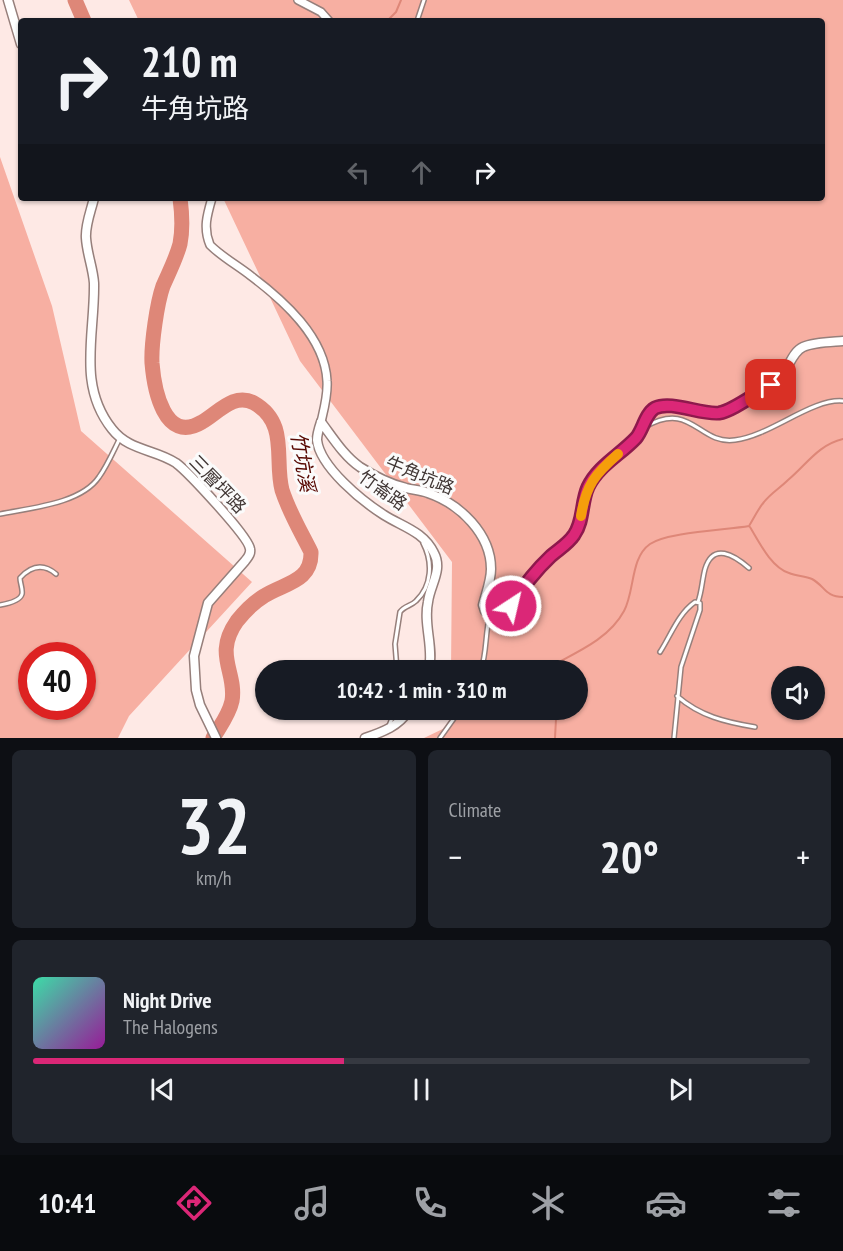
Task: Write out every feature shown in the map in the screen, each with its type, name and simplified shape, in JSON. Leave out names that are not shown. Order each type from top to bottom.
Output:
[{"type":"street","points":[[8,0],[18,34]]},
{"type":"street","points":[[298,0],[321,12],[326,18]]},
{"type":"street","name":"三層坪路","points":[[93,201],[85,236],[94,285],[90,353],[91,385],[95,401],[111,429],[120,439],[131,446],[166,458],[182,468],[239,530],[250,548],[250,554],[245,561],[212,597],[204,613],[194,656],[196,690],[201,708],[216,738]]},
{"type":"street","name":"竹崙路","points":[[211,201],[206,224],[210,245],[285,305],[317,347],[325,367],[327,381],[317,443],[333,469],[346,485],[367,503],[415,531],[428,542],[436,555],[438,567],[427,611],[432,660]]},
{"type":"street","points":[[490,614],[502,613],[511,606],[534,573],[568,542],[576,532],[584,499],[597,473],[636,437],[649,414],[656,408],[666,406],[719,413],[780,378],[796,352],[801,348],[843,341]]},
{"type":"street","name":"牛角坑路","points":[[321,423],[348,458],[359,466],[392,483],[439,497],[474,524],[482,536],[490,561],[490,580],[483,605],[490,614]]},
{"type":"street","points":[[365,738],[387,730],[401,720]]},
{"type":"lane","points":[[418,18],[424,0]]},
{"type":"lane","points":[[643,428],[667,417],[680,419],[725,440],[735,440],[772,428],[822,404],[836,400],[843,401]]},
{"type":"lane","points":[[0,514],[57,502],[81,494],[99,479],[120,439]]},
{"type":"lane","points":[[396,660],[395,644],[400,612],[404,607],[414,603],[421,595],[430,568],[428,552],[415,531]]},
{"type":"lane","points":[[674,738],[681,667],[700,606],[698,602],[706,567],[710,558],[723,553],[736,557],[749,568]]},
{"type":"lane","points":[[0,605],[20,597],[22,594],[20,578],[29,571],[39,566],[56,574]]},
{"type":"lane","points":[[660,652],[681,616],[692,604],[698,602]]},
{"type":"lane","points":[[485,660],[490,614]]},
{"type":"lane","points":[[677,696],[691,707],[707,715],[726,722],[755,727]]},
{"type":"lane","points":[[387,730],[391,720]]},
{"type":"lane","points":[[440,738],[453,720]]},
{"type":"shaded area","points":[[129,0],[843,0],[843,738],[424,738],[451,725],[451,720],[588,720],[588,660],[451,660],[452,562],[300,361],[224,201],[825,201],[825,18],[138,18]]},
{"type":"shaded area","points":[[0,157],[52,306],[81,431],[252,582],[129,716],[118,738],[0,738]]},
{"type":"waterway","name":"竹坑溪","points":[[75,0],[83,18]]},
{"type":"waterway","points":[[390,18],[396,12],[401,0]]},
{"type":"waterway","name":"竹坑溪","points":[[180,201],[182,233],[180,244],[163,286],[153,335],[152,363],[155,386],[163,410],[178,426],[189,427],[202,422],[226,405],[240,400],[254,403],[265,411],[276,431],[282,490],[311,552],[310,562],[302,576],[257,601],[240,617],[230,633],[226,654],[232,681],[232,701],[227,716],[213,738]]},
{"type":"waterway","points":[[562,660],[599,639],[617,621],[627,603],[639,558],[650,544],[683,534],[749,526],[770,496],[820,450],[843,439]]},
{"type":"waterway","points":[[750,527],[766,553],[783,570],[812,579],[832,595],[843,597]]},
{"type":"waterway","points":[[555,738],[556,720]]},
{"type":"slow traffic","points":[[581,516],[589,486],[597,473],[618,454]]},
{"type":"route","points":[[511,606],[534,573],[576,532],[584,499],[597,473],[636,437],[649,414],[656,408],[666,406],[719,413],[771,385]]}]
